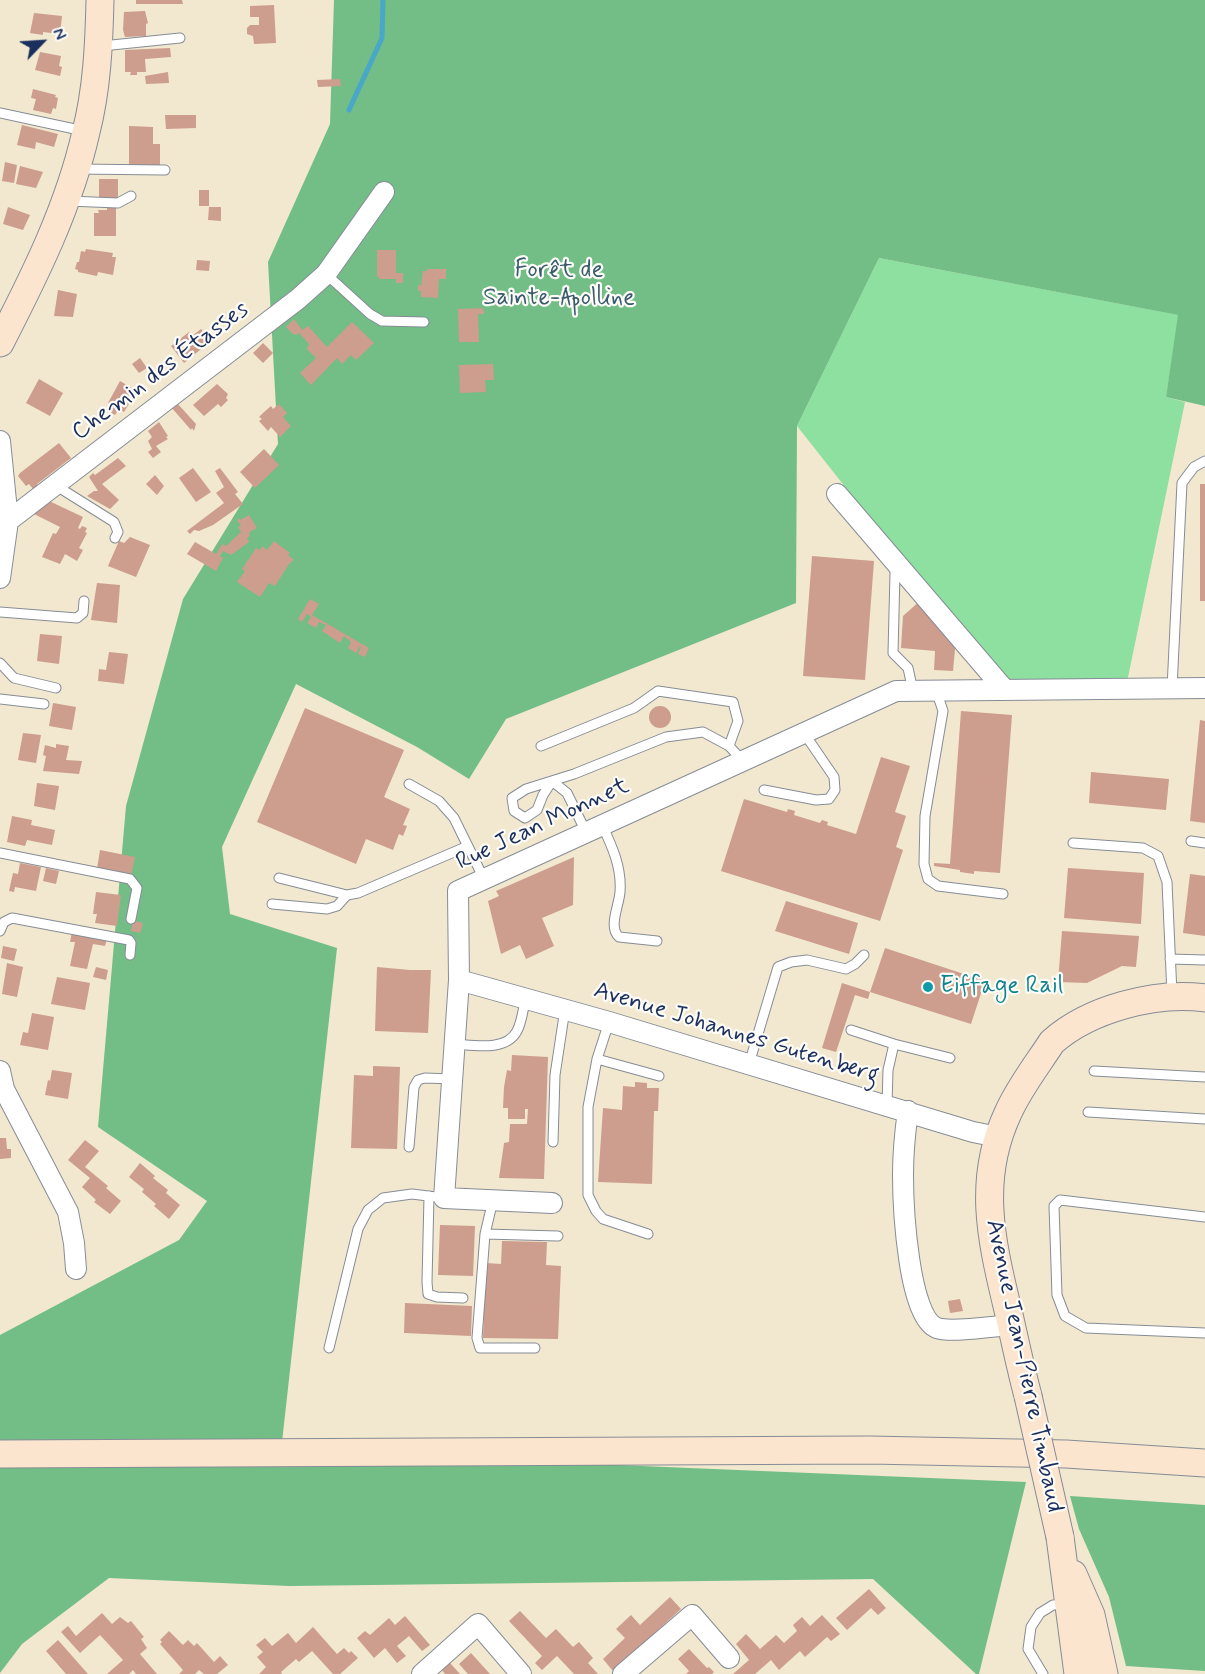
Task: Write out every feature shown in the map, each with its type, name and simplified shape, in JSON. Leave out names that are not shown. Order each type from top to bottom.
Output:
[{"type":"main road","points":[[0,343],[42,261],[76,169],[87,131],[99,46],[100,0]]},
{"type":"main road","name":"Avenue Jean-Pierre Timbaud","points":[[1104,1674],[1079,1610],[1060,1541],[992,1243],[989,1207],[991,1171],[998,1137],[1008,1111],[1052,1042],[1079,1023],[1137,1002],[1172,996],[1205,998]]},
{"type":"main road","points":[[0,1454],[870,1450],[1065,1454],[1205,1463]]},
{"type":"main road","name":"Avenue Jean-Pierre Timbaud","points":[[1078,1674],[1079,1610]]},
{"type":"street","name":"Chemin des Étasses","points":[[8,521],[298,299],[326,274],[384,192]]},
{"type":"street","points":[[0,441],[8,521],[0,578]]},
{"type":"street","points":[[837,494],[1004,689]]},
{"type":"street","name":"Rue Jean Monnet","points":[[436,1197],[452,1079],[459,980],[458,891],[896,691],[1205,688]]},
{"type":"street","name":"Avenue Johannes Gutenberg","points":[[459,980],[609,1022],[973,1132],[998,1137]]},
{"type":"street","points":[[0,1071],[4,1089],[68,1212],[76,1269]]},
{"type":"street","points":[[908,1111],[903,1177],[906,1222],[912,1279],[925,1318],[938,1328],[963,1329],[1011,1325]]},
{"type":"street","points":[[436,1197],[552,1203]]},
{"type":"street","points":[[623,1674],[692,1615],[729,1658]]},
{"type":"street","points":[[422,1674],[478,1624],[520,1674]]},
{"type":"lane","points":[[99,46],[180,38]]},
{"type":"lane","points":[[0,113],[87,131]]},
{"type":"lane","points":[[76,169],[165,170]]},
{"type":"lane","points":[[65,201],[118,203],[131,196]]},
{"type":"lane","points":[[326,274],[370,314],[382,321],[424,322]]},
{"type":"lane","points":[[1172,688],[1182,483],[1194,467],[1205,460]]},
{"type":"lane","points":[[55,485],[114,522],[118,532],[115,538]]},
{"type":"lane","points":[[895,573],[893,653],[908,668],[913,691]]},
{"type":"lane","points":[[0,612],[77,618],[83,614],[84,601]]},
{"type":"lane","points":[[0,663],[14,678],[56,688]]},
{"type":"lane","points":[[936,690],[943,711],[925,816],[924,864],[928,879],[938,886],[1003,894]]},
{"type":"lane","points":[[541,746],[634,708],[658,691],[733,702],[738,721],[729,746]]},
{"type":"lane","points":[[0,699],[44,704]]},
{"type":"lane","points":[[552,781],[537,810],[525,818],[514,811],[512,798],[526,789],[666,737],[703,732],[729,746],[743,761]]},
{"type":"lane","points":[[764,790],[816,800],[829,800],[835,790],[834,777],[804,733]]},
{"type":"lane","points":[[552,781],[567,793],[617,860],[621,891],[614,927],[615,934],[619,937],[657,941]]},
{"type":"lane","points":[[409,784],[439,801],[454,818],[484,879]]},
{"type":"lane","points":[[1191,842],[1205,843]]},
{"type":"lane","points":[[1073,843],[1143,848],[1158,856],[1167,882],[1172,996]]},
{"type":"lane","points":[[279,878],[347,895],[358,893],[468,846]]},
{"type":"lane","points":[[0,853],[130,879],[137,888],[131,920]]},
{"type":"lane","points":[[272,904],[327,909],[337,906],[347,895]]},
{"type":"lane","points":[[0,931],[4,922],[12,918],[129,940],[130,955]]},
{"type":"lane","points":[[749,1064],[778,968],[791,962],[807,960],[846,969],[864,955]]},
{"type":"lane","points":[[1170,959],[1205,960]]},
{"type":"lane","points":[[454,1044],[489,1046],[507,1041],[517,1032],[526,998]]},
{"type":"lane","points":[[554,1142],[555,1076],[565,1009]]},
{"type":"lane","points":[[609,1022],[597,1059],[588,1107],[588,1195],[603,1219],[648,1234]]},
{"type":"lane","points":[[851,1030],[950,1058]]},
{"type":"lane","points":[[887,1105],[888,1070],[894,1044]]},
{"type":"lane","points":[[597,1059],[659,1076]]},
{"type":"lane","points":[[1094,1071],[1205,1077]]},
{"type":"lane","points":[[409,1147],[414,1087],[418,1080],[452,1079]]},
{"type":"lane","points":[[1088,1112],[1205,1119]]},
{"type":"lane","points":[[329,1348],[358,1229],[369,1210],[383,1198],[412,1194],[436,1197],[427,1282],[428,1294],[437,1297],[463,1298]]},
{"type":"lane","points":[[493,1200],[485,1234],[477,1338],[480,1348],[535,1348]]},
{"type":"lane","points":[[1205,1217],[1060,1200],[1054,1206],[1057,1295],[1065,1316],[1086,1328],[1205,1333]]},
{"type":"lane","points":[[485,1234],[558,1236]]},
{"type":"lane","points":[[1042,1674],[1028,1649],[1031,1627],[1040,1613],[1053,1605],[1079,1610]]},
{"type":"green space","name":"Forêt de Sainte-Apolline","points":[[334,0],[1205,0],[1205,406],[1166,397],[1178,315],[879,258],[797,426],[796,603],[506,719],[469,779],[417,747],[296,684],[222,847],[230,914],[337,948],[281,1451],[1026,1482],[979,1674],[976,1674],[873,1579],[289,1586],[109,1578],[22,1644],[0,1673],[0,1335],[179,1240],[207,1201],[98,1127],[126,806],[183,599],[278,444],[268,262],[330,124]]},
{"type":"green space","points":[[879,258],[1179,315],[1166,397],[1185,402],[1126,687],[1004,688],[797,426]]},
{"type":"green space","points":[[1070,1496],[1205,1505],[1205,1671],[1126,1666],[1109,1597],[1079,1529]]},
{"type":"building","points":[[136,0],[182,0],[183,4],[136,4]]},
{"type":"building","points":[[274,5],[276,43],[254,44],[253,36],[247,34],[247,28],[250,25],[259,25],[259,17],[250,17],[250,6]]},
{"type":"building","points":[[145,11],[148,23],[146,24],[146,36],[125,37],[124,12]]},
{"type":"building","points":[[34,13],[62,16],[60,34],[30,33]]},
{"type":"building","points":[[170,48],[171,57],[145,59],[146,72],[130,75],[131,72],[125,72],[125,50]]},
{"type":"building","points":[[40,52],[61,56],[60,76],[35,70]]},
{"type":"building","points":[[168,72],[169,83],[146,84],[145,76]]},
{"type":"building","points":[[340,79],[341,86],[318,87],[317,80]]},
{"type":"building","points":[[33,89],[56,95],[55,97],[58,98],[56,109],[53,108],[51,114],[33,110],[36,99],[31,98]]},
{"type":"building","points":[[165,115],[196,115],[196,128],[166,129]]},
{"type":"building","points":[[22,125],[58,134],[54,147],[36,142],[35,149],[17,145]]},
{"type":"building","points":[[129,126],[153,127],[153,144],[160,144],[160,165],[129,166]]},
{"type":"building","points":[[5,162],[17,165],[14,183],[2,181]]},
{"type":"building","points":[[20,166],[43,172],[36,188],[16,184]]},
{"type":"building","points":[[99,179],[118,179],[118,199],[99,199]]},
{"type":"building","points":[[199,190],[209,190],[209,206],[199,206]]},
{"type":"building","points":[[8,207],[30,215],[23,230],[3,224]]},
{"type":"building","points":[[107,207],[116,207],[116,236],[94,236],[94,213],[99,213],[98,210],[107,210]]},
{"type":"building","points":[[209,207],[221,207],[221,221],[208,220]]},
{"type":"building","points":[[86,249],[113,253],[112,257],[116,257],[113,275],[98,272],[97,276],[78,272],[75,269],[77,262],[79,262],[81,251],[85,252]]},
{"type":"building","points":[[377,250],[396,250],[396,273],[403,273],[403,283],[396,283],[396,279],[377,277]]},
{"type":"building","points":[[197,260],[210,261],[209,271],[196,270]]},
{"type":"building","points":[[446,269],[446,279],[439,279],[438,298],[421,297],[421,291],[418,291],[423,271]]},
{"type":"building","points":[[58,290],[77,294],[73,317],[54,316]]},
{"type":"building","points":[[483,308],[484,314],[478,314],[479,342],[459,342],[458,309]]},
{"type":"building","points":[[294,319],[302,330],[308,326],[327,347],[352,322],[374,343],[356,360],[351,355],[342,364],[337,358],[311,385],[300,373],[316,358],[307,349],[309,344],[299,333],[293,334],[286,327]]},
{"type":"building","points":[[201,329],[211,341],[184,363],[171,346],[189,332],[192,336]]},
{"type":"building","points":[[263,343],[273,353],[263,363],[253,353]]},
{"type":"building","points":[[140,358],[147,368],[139,373],[132,364]]},
{"type":"building","points":[[493,364],[494,380],[485,380],[486,392],[460,393],[459,365]]},
{"type":"building","points":[[39,379],[63,393],[50,416],[26,403]]},
{"type":"building","points":[[120,381],[137,391],[124,412],[119,409],[115,415],[106,410]]},
{"type":"building","points":[[217,384],[228,394],[226,398],[228,400],[221,407],[218,404],[204,416],[193,405]]},
{"type":"building","points":[[177,403],[196,424],[194,431],[171,407]]},
{"type":"building","points":[[279,404],[287,413],[283,417],[291,426],[280,437],[271,427],[268,431],[259,421],[262,419],[259,417],[271,406],[273,409]]},
{"type":"building","points":[[159,422],[168,439],[156,446],[161,452],[153,458],[148,452],[152,449],[148,441],[152,437],[148,431]]},
{"type":"building","points":[[59,443],[71,458],[37,484],[34,490],[29,484],[26,486],[18,476],[20,473]]},
{"type":"building","points":[[264,449],[279,465],[255,488],[240,472]]},
{"type":"building","points":[[118,458],[126,466],[102,484],[119,500],[110,509],[87,496],[98,491],[89,477]]},
{"type":"building","points":[[193,468],[211,492],[196,502],[179,478]]},
{"type":"building","points":[[220,468],[238,492],[235,494],[243,504],[213,525],[199,531],[194,530],[190,534],[187,531],[224,503],[216,493],[224,487],[215,471]]},
{"type":"building","points":[[155,475],[164,486],[157,495],[146,484]]},
{"type":"building","points":[[1200,484],[1205,484],[1205,601],[1200,601]]},
{"type":"building","points":[[47,500],[83,517],[78,528],[82,526],[87,528],[85,532],[87,533],[79,548],[83,550],[77,561],[65,554],[60,564],[42,557],[53,533],[56,534],[60,527],[32,513]]},
{"type":"building","points":[[249,515],[257,528],[249,534],[247,538],[249,542],[231,555],[223,551],[220,556],[223,558],[216,571],[187,554],[195,542],[216,554],[223,544],[226,546],[241,532],[238,527],[241,526],[237,520]]},
{"type":"building","points":[[130,537],[150,545],[136,577],[108,566],[119,541],[124,543]]},
{"type":"building","points":[[274,541],[290,553],[288,555],[294,560],[275,586],[269,583],[260,597],[237,582],[245,571],[242,569],[256,548],[260,550],[262,546],[267,550]]},
{"type":"building","points":[[812,556],[874,561],[865,680],[803,676]]},
{"type":"building","points":[[97,583],[120,585],[117,623],[91,620]]},
{"type":"building","points":[[310,599],[319,604],[312,615],[369,648],[365,657],[358,654],[360,646],[356,653],[348,648],[351,642],[344,636],[340,643],[322,631],[326,625],[319,622],[316,628],[307,623],[311,617],[307,614],[302,622],[298,619]]},
{"type":"building","points":[[921,600],[956,638],[953,671],[934,670],[935,651],[901,648],[903,616]]},
{"type":"building","points":[[40,634],[62,636],[59,664],[37,661]]},
{"type":"building","points":[[109,652],[128,654],[124,684],[98,681],[99,669],[106,670]]},
{"type":"building","points":[[53,703],[76,707],[72,730],[49,726]]},
{"type":"building","points":[[660,706],[668,709],[671,717],[668,725],[660,728],[652,725],[649,717],[652,709]]},
{"type":"building","points":[[305,708],[404,750],[384,797],[410,809],[403,825],[407,826],[403,836],[399,834],[393,850],[366,839],[356,864],[257,822]]},
{"type":"building","points":[[961,711],[1012,715],[1000,873],[974,871],[974,874],[934,866],[934,863],[950,864]]},
{"type":"building","points":[[1200,720],[1205,721],[1205,823],[1190,821]]},
{"type":"building","points":[[23,733],[41,735],[36,763],[18,760]]},
{"type":"building","points":[[56,744],[69,746],[66,760],[82,761],[79,774],[43,771],[46,756],[43,755],[45,745],[56,748]]},
{"type":"building","points":[[881,757],[910,766],[895,812],[906,816],[896,847],[903,850],[880,921],[721,871],[744,799],[787,812],[788,809],[795,811],[794,815],[820,823],[822,820],[828,822],[827,825],[856,834]]},
{"type":"building","points":[[1091,772],[1169,779],[1166,810],[1089,803]]},
{"type":"building","points":[[37,783],[59,786],[55,810],[34,806]]},
{"type":"building","points":[[12,816],[32,820],[31,825],[55,830],[52,845],[27,840],[25,846],[7,842]]},
{"type":"building","points":[[100,850],[135,857],[131,876],[97,869]]},
{"type":"building","points":[[574,857],[573,905],[542,918],[554,946],[526,959],[520,945],[501,954],[488,901],[499,896],[496,891]]},
{"type":"building","points":[[20,863],[41,867],[36,891],[15,887],[14,892],[9,891],[13,873],[18,874]]},
{"type":"building","points":[[46,868],[59,871],[56,884],[43,881]]},
{"type":"building","points":[[1068,868],[1144,873],[1141,924],[1064,918]]},
{"type":"building","points":[[1190,874],[1205,876],[1205,936],[1183,933]]},
{"type":"building","points":[[96,892],[121,895],[117,926],[95,923],[97,914],[93,914]]},
{"type":"building","points":[[786,901],[858,923],[849,954],[775,931]]},
{"type":"building","points":[[133,921],[143,923],[140,933],[131,931]]},
{"type":"building","points":[[1062,931],[1139,936],[1136,967],[1122,966],[1087,983],[1058,982]]},
{"type":"building","points":[[72,932],[107,939],[105,946],[93,944],[87,969],[70,966],[75,942],[70,942]]},
{"type":"building","points":[[3,946],[17,949],[14,961],[1,958]]},
{"type":"building","name":"Eiffage Rail","points":[[885,948],[985,981],[971,1024],[870,992]]},
{"type":"building","points":[[7,963],[23,967],[17,997],[2,994]]},
{"type":"building","points":[[96,967],[108,970],[106,980],[93,977]]},
{"type":"building","points":[[377,967],[431,970],[428,1033],[375,1031]]},
{"type":"building","points":[[57,977],[90,983],[85,1010],[51,1004]]},
{"type":"building","name":"Eiffage Rail","points":[[842,983],[870,992],[868,999],[855,995],[836,1052],[822,1048]]},
{"type":"building","points":[[32,1013],[54,1017],[48,1050],[20,1045],[23,1032],[28,1033]]},
{"type":"building","points":[[512,1055],[548,1057],[544,1179],[499,1178],[504,1143],[509,1142],[510,1124],[527,1124],[528,1109],[525,1109],[525,1119],[508,1119],[508,1108],[503,1108],[504,1087],[507,1070],[511,1071]]},
{"type":"building","points":[[373,1066],[400,1067],[397,1149],[351,1148],[354,1075],[373,1076]]},
{"type":"building","points":[[52,1070],[72,1073],[68,1099],[45,1095]]},
{"type":"building","points":[[635,1082],[647,1083],[647,1088],[659,1088],[658,1111],[654,1111],[652,1184],[598,1182],[603,1108],[622,1110],[623,1086],[635,1087]]},
{"type":"building","points":[[0,1138],[6,1138],[7,1149],[11,1149],[11,1158],[0,1159]]},
{"type":"building","points":[[85,1140],[99,1151],[85,1167],[108,1186],[106,1188],[121,1201],[110,1214],[94,1202],[96,1200],[82,1187],[90,1178],[68,1160]]},
{"type":"building","points":[[140,1163],[155,1176],[153,1178],[168,1190],[166,1193],[180,1205],[169,1219],[142,1192],[144,1189],[129,1177]]},
{"type":"building","points":[[440,1225],[475,1226],[473,1276],[438,1275]]},
{"type":"building","points":[[502,1241],[547,1242],[546,1265],[561,1266],[558,1339],[483,1338],[486,1263],[501,1264]]},
{"type":"building","points":[[960,1299],[963,1311],[950,1313],[948,1301]]},
{"type":"building","points":[[405,1303],[472,1306],[471,1336],[404,1333]]},
{"type":"building","points":[[869,1589],[886,1608],[878,1615],[871,1608],[847,1630],[836,1618]]},
{"type":"building","points":[[670,1597],[681,1609],[613,1671],[603,1659],[625,1638],[616,1629],[631,1615],[640,1625]]},
{"type":"building","points":[[520,1611],[546,1638],[556,1629],[573,1647],[579,1642],[593,1658],[588,1663],[598,1674],[574,1674],[557,1656],[542,1670],[535,1663],[542,1656],[509,1621]]},
{"type":"building","points":[[102,1613],[112,1624],[120,1617],[128,1623],[131,1621],[144,1637],[141,1639],[147,1648],[140,1654],[157,1674],[136,1674],[133,1670],[129,1674],[107,1674],[123,1660],[100,1635],[80,1653],[61,1632],[68,1626],[76,1636]]},
{"type":"building","points":[[822,1615],[840,1634],[831,1641],[827,1637],[805,1657],[800,1651],[779,1670],[771,1660],[755,1674],[733,1674],[749,1660],[736,1644],[746,1634],[760,1649],[776,1635],[784,1643],[797,1631],[793,1625],[802,1617],[810,1626]]},
{"type":"building","points":[[405,1616],[430,1645],[422,1651],[409,1636],[397,1646],[406,1656],[397,1663],[385,1648],[374,1658],[357,1638],[365,1631],[370,1635],[389,1618],[395,1625]]},
{"type":"building","points":[[313,1627],[337,1654],[344,1648],[358,1658],[340,1674],[333,1674],[312,1651],[299,1662],[296,1659],[281,1672],[282,1674],[259,1674],[266,1667],[257,1657],[263,1652],[256,1645],[265,1638],[272,1646],[288,1633],[296,1643]]},
{"type":"building","points":[[169,1631],[183,1645],[188,1640],[194,1646],[197,1643],[214,1662],[220,1656],[228,1665],[217,1674],[204,1674],[199,1670],[195,1674],[179,1674],[183,1670],[160,1644],[162,1642],[160,1640]]},
{"type":"building","points":[[58,1640],[88,1674],[66,1674],[46,1651]]},
{"type":"building","points":[[689,1649],[714,1672],[712,1674],[686,1674],[689,1671],[678,1659]]},
{"type":"building","points":[[471,1653],[490,1674],[468,1674],[459,1664]]},
{"type":"building","points":[[450,1663],[460,1674],[445,1674],[442,1670]]},
{"type":"waterway","points":[[349,110],[382,38],[383,0]]},
{"type":"place","name":"Eiffage Rail","points":[[928,987]]}]
